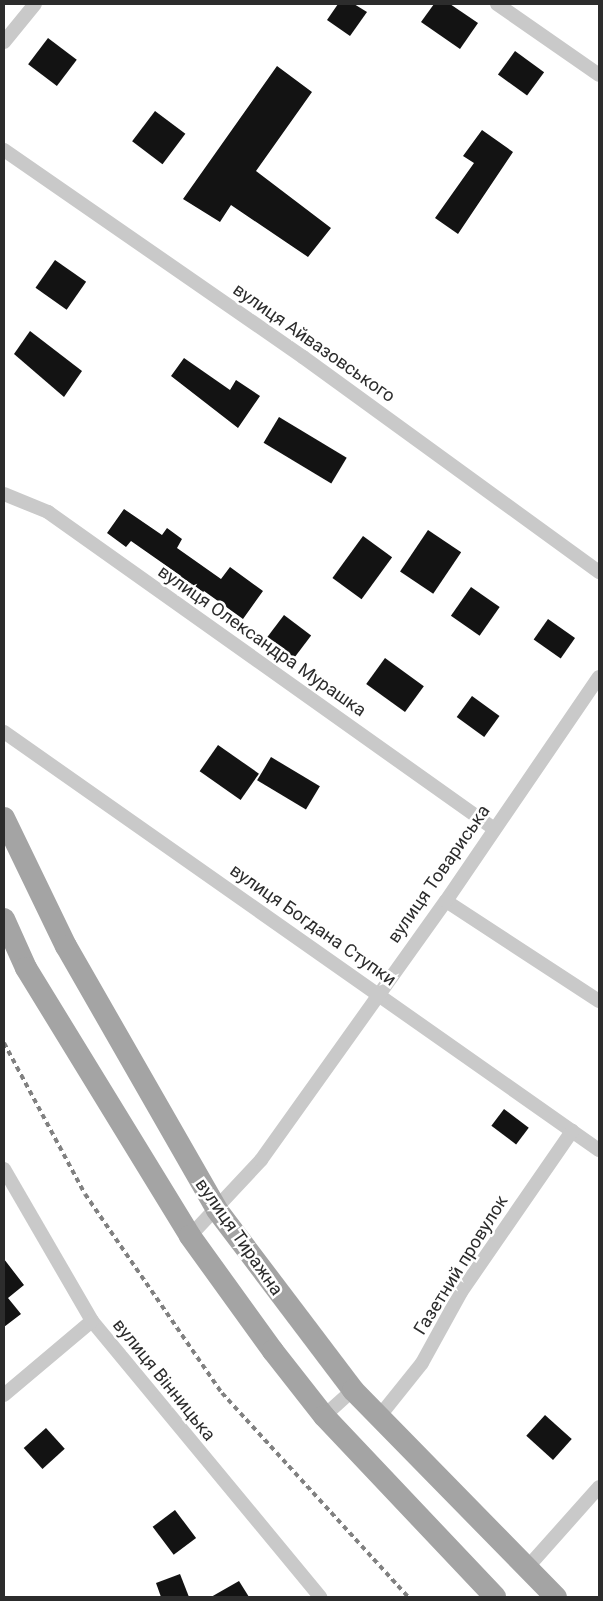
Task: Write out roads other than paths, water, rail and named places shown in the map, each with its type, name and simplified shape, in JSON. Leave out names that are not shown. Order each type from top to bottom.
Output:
[{"type":"main road","name":"вулиця Тиражна","points":[[4,818],[66,946],[217,1210],[353,1390],[526,1569],[556,1597]]},
{"type":"main road","name":"вулиця Тиражна","points":[[4,920],[26,968],[190,1236],[324,1416],[495,1597]]},
{"type":"street","points":[[4,42],[35,4]]},
{"type":"street","points":[[497,4],[599,75]]},
{"type":"street","name":"вулиця Айвазовського","points":[[4,150],[303,357],[599,572]]},
{"type":"street","name":"вулиця Олександра Мурашка","points":[[4,494],[48,512],[493,828]]},
{"type":"street","name":"вулиця Товариська","points":[[190,1236],[217,1210],[260,1160],[377,993],[446,901],[493,828],[599,677]]},
{"type":"street","name":"вулиця Богдана Ступки","points":[[4,732],[599,1150]]},
{"type":"street","points":[[446,901],[599,1001]]},
{"type":"street","name":"Газетний провулок","points":[[378,1418],[422,1364],[462,1292],[572,1131]]},
{"type":"street","name":"вулиця Вінницька","points":[[4,1169],[92,1321],[320,1597]]},
{"type":"street","points":[[4,1395],[92,1321]]},
{"type":"street","points":[[324,1416],[353,1390]]},
{"type":"street","points":[[526,1569],[599,1487]]},
{"type":"railway","points":[[4,1043],[85,1194],[222,1393],[408,1597]]}]
